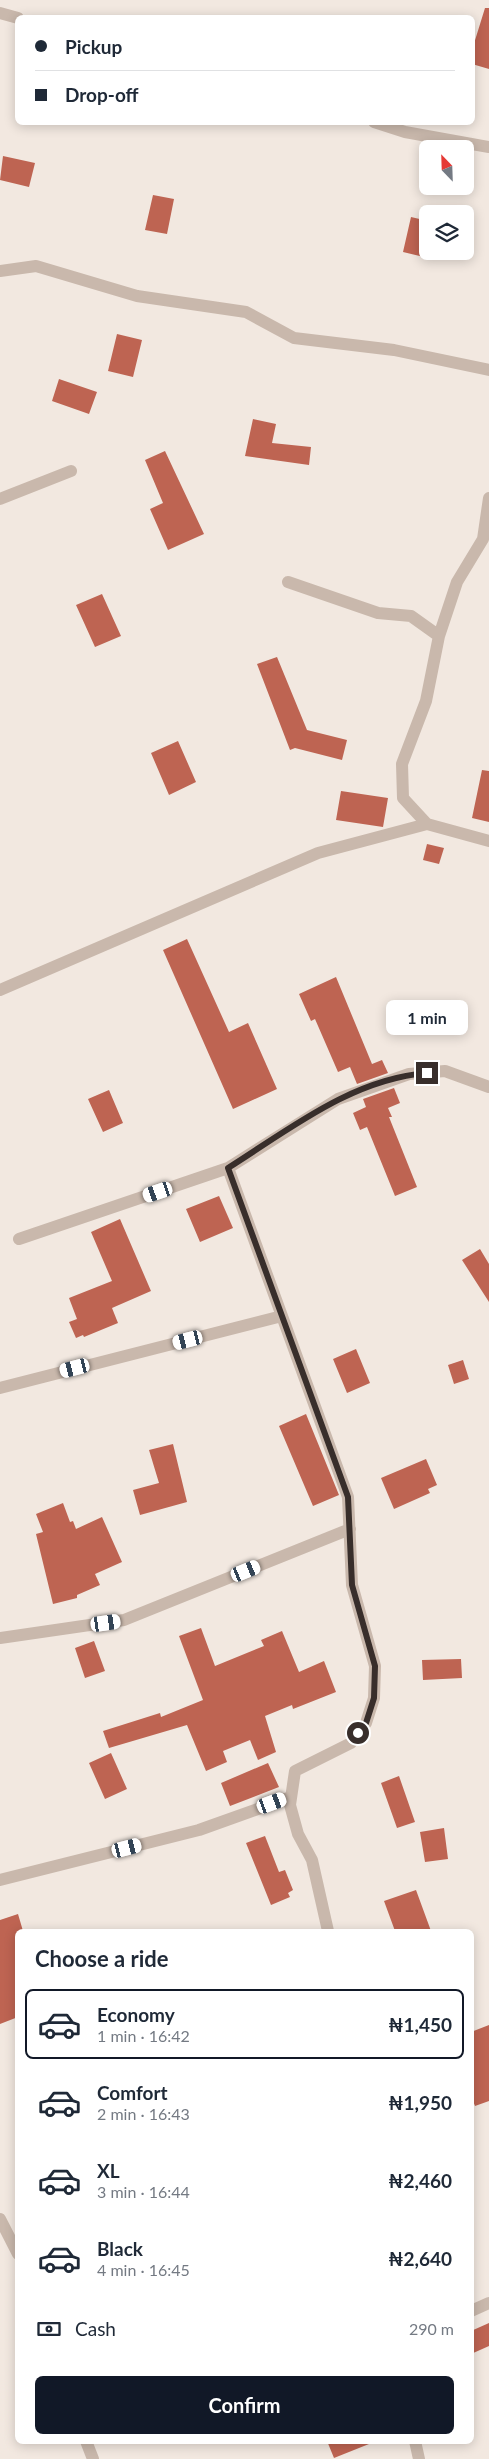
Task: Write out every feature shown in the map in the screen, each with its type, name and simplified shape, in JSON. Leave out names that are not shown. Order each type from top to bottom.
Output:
[{"type":"street","points":[[0,13],[15,17]]},
{"type":"street","points":[[383,125],[405,132],[489,147]]},
{"type":"street","points":[[0,271],[36,266],[137,296],[246,312],[294,338],[394,350],[489,370]]},
{"type":"street","points":[[0,498],[71,471]]},
{"type":"street","points":[[427,824],[403,798],[402,764],[426,702],[439,636],[457,582],[482,539],[489,498]]},
{"type":"street","points":[[288,582],[378,612],[411,616],[439,636]]},
{"type":"street","points":[[0,990],[318,853],[427,824],[489,841]]},
{"type":"street","points":[[19,1239],[228,1168],[338,1098],[409,1074],[445,1071],[489,1086]]},
{"type":"street","points":[[228,1168],[348,1497],[352,1585],[375,1666],[374,1698],[366,1723],[351,1743],[295,1771],[290,1806],[298,1834],[312,1860],[328,1929]]},
{"type":"street","points":[[0,1388],[282,1316]]},
{"type":"street","points":[[0,1638],[124,1620],[350,1529]]},
{"type":"street","points":[[0,1880],[199,1830],[291,1796]]},
{"type":"street","points":[[0,2219],[15,2248]]},
{"type":"street","points":[[474,2310],[489,2303]]},
{"type":"street","points":[[87,2444],[93,2459]]},
{"type":"street","points":[[416,2444],[419,2459]]},
{"type":"building","points":[[485,8],[489,8],[489,69],[475,65],[475,40]]},
{"type":"building","points":[[3,156],[35,163],[29,187],[0,180]]},
{"type":"building","points":[[153,195],[174,199],[167,234],[145,230]]},
{"type":"building","points":[[411,217],[419,219],[419,256],[403,252]]},
{"type":"building","points":[[117,334],[142,340],[133,377],[108,371]]},
{"type":"building","points":[[59,379],[97,392],[89,414],[52,401]]},
{"type":"building","points":[[253,419],[276,424],[272,443],[311,447],[309,465],[245,456]]},
{"type":"building","points":[[165,451],[204,534],[168,550],[150,509],[163,503],[145,460]]},
{"type":"building","points":[[102,594],[121,636],[95,647],[76,605]]},
{"type":"building","points":[[277,657],[307,730],[347,740],[342,760],[295,748],[290,750],[257,664]]},
{"type":"building","points":[[178,741],[196,782],[169,795],[151,753]]},
{"type":"building","points":[[482,770],[489,771],[489,822],[472,818]]},
{"type":"building","points":[[341,791],[388,798],[383,827],[336,820]]},
{"type":"building","points":[[427,844],[444,848],[439,864],[423,860]]},
{"type":"building","points":[[187,939],[229,1032],[248,1023],[277,1089],[233,1109],[163,950]]},
{"type":"building","points":[[336,977],[372,1064],[382,1060],[388,1073],[357,1084],[350,1067],[338,1072],[315,1019],[311,1021],[299,994]]},
{"type":"building","points":[[394,1088],[400,1103],[388,1108],[392,1117],[389,1117],[417,1187],[395,1196],[367,1127],[360,1130],[353,1113],[366,1107],[363,1099]]},
{"type":"building","points":[[109,1090],[123,1123],[103,1132],[88,1099]]},
{"type":"building","points":[[219,1196],[233,1228],[200,1242],[186,1209]]},
{"type":"building","points":[[120,1219],[151,1291],[112,1308],[118,1323],[84,1337],[83,1335],[76,1338],[69,1322],[77,1319],[69,1298],[112,1281],[91,1232]]},
{"type":"building","points":[[480,1249],[489,1264],[489,1302],[462,1260]]},
{"type":"building","points":[[356,1349],[370,1383],[347,1393],[333,1359]]},
{"type":"building","points":[[463,1360],[469,1379],[454,1384],[448,1365]]},
{"type":"building","points":[[306,1414],[339,1495],[313,1506],[279,1426]]},
{"type":"building","points":[[173,1444],[187,1502],[140,1515],[133,1490],[159,1483],[149,1450]]},
{"type":"building","points":[[426,1459],[437,1485],[428,1489],[430,1493],[394,1509],[381,1478]]},
{"type":"building","points":[[63,1503],[70,1522],[73,1521],[76,1529],[102,1517],[122,1562],[95,1574],[100,1585],[77,1595],[77,1598],[53,1604],[36,1534],[43,1532],[36,1514]]},
{"type":"building","points":[[201,1628],[215,1666],[264,1646],[261,1640],[282,1631],[299,1672],[324,1661],[336,1692],[293,1709],[292,1705],[265,1716],[276,1752],[258,1760],[250,1740],[223,1751],[227,1762],[206,1771],[187,1725],[109,1748],[103,1731],[160,1713],[161,1717],[203,1700],[179,1636]]},
{"type":"building","points":[[94,1641],[105,1671],[85,1678],[75,1648]]},
{"type":"building","points":[[461,1659],[462,1678],[423,1680],[422,1660]]},
{"type":"building","points":[[111,1753],[127,1789],[105,1799],[89,1763]]},
{"type":"building","points":[[268,1763],[279,1787],[230,1806],[221,1783]]},
{"type":"building","points":[[399,1776],[415,1822],[397,1828],[381,1783]]},
{"type":"building","points":[[444,1828],[448,1859],[425,1862],[420,1832]]},
{"type":"building","points":[[265,1836],[279,1872],[285,1870],[293,1890],[288,1893],[290,1897],[271,1905],[246,1843]]},
{"type":"building","points":[[416,1890],[430,1929],[394,1929],[384,1901]]},
{"type":"building","points":[[18,1914],[22,1929],[15,1929],[15,2018],[0,2024],[0,1920]]},
{"type":"building","points":[[489,2025],[489,2101],[475,2106],[474,2104],[474,2031]]},
{"type":"building","points":[[489,2323],[489,2346],[474,2353],[474,2330]]},
{"type":"building","points":[[328,2444],[369,2444],[334,2458]]},
{"type":"route","points":[[358,1733],[366,1723],[374,1698],[375,1666],[352,1585],[348,1497],[228,1168],[338,1098],[409,1074],[427,1073]]}]
